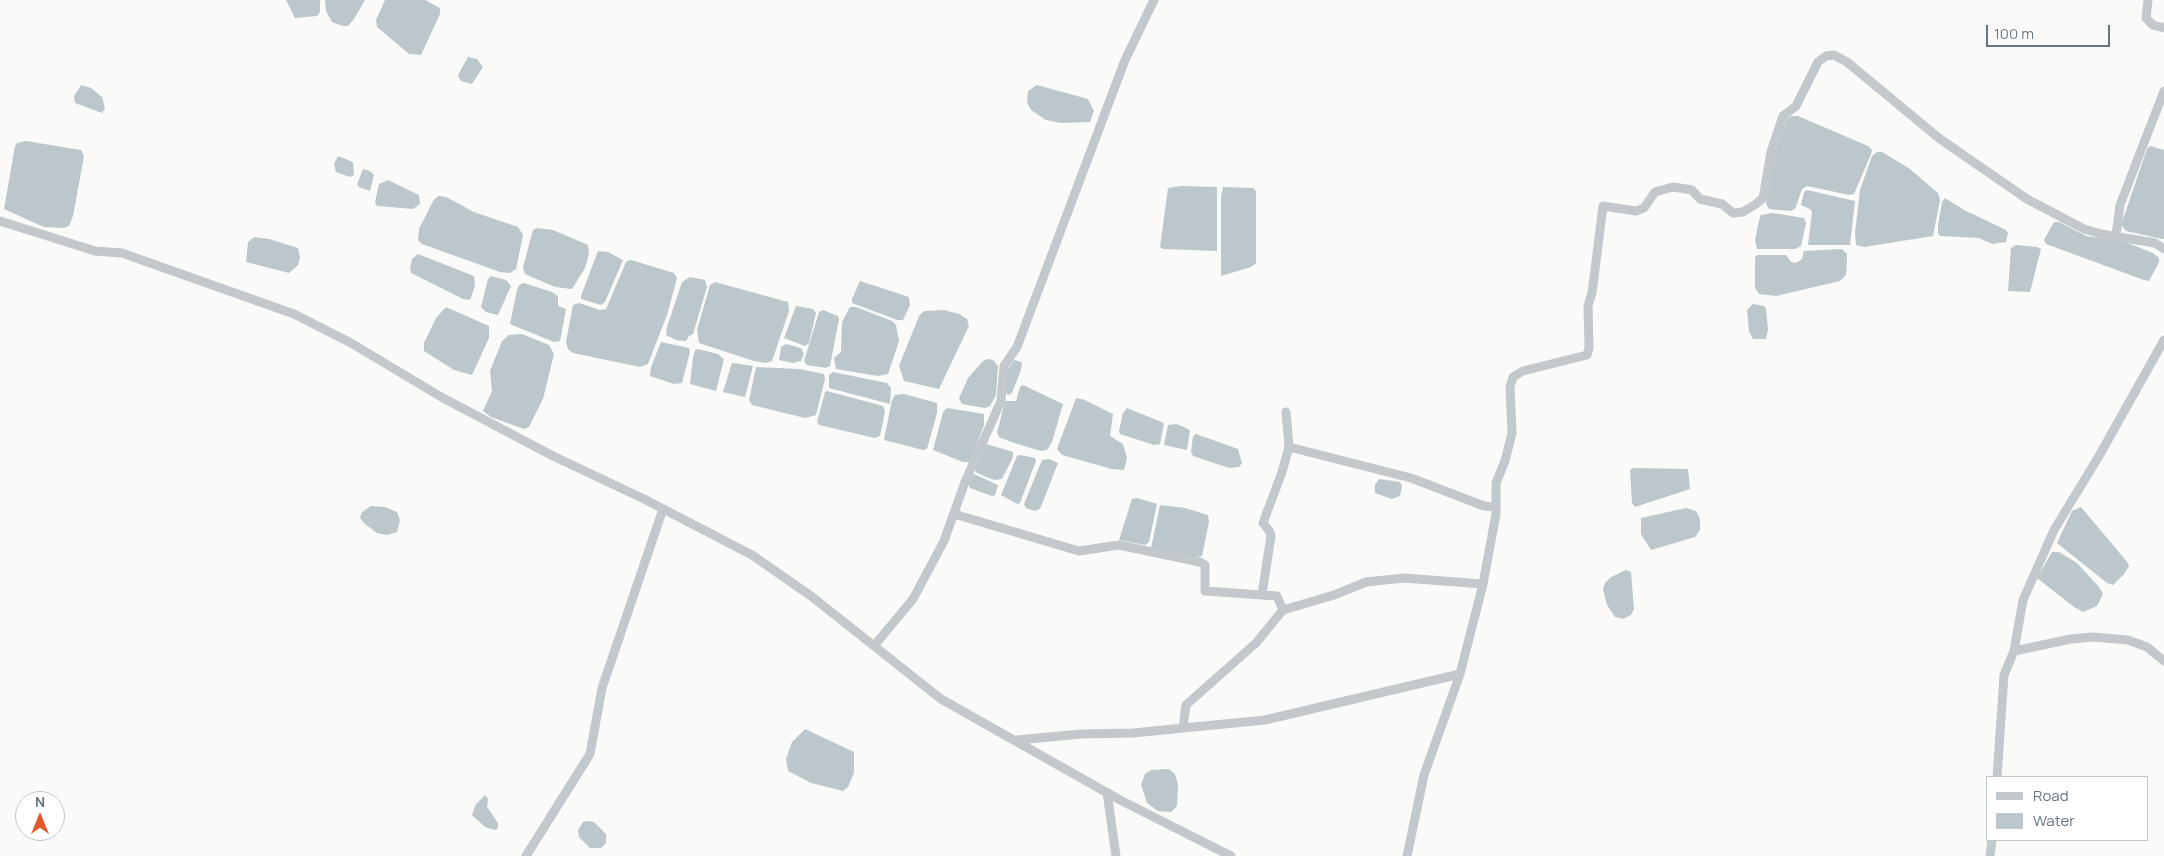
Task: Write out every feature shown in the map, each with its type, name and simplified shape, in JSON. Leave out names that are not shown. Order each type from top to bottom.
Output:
[{"type":"street","points":[[874,646],[913,599],[944,541],[980,448],[1001,401],[1004,366],[1017,347],[1125,60],[1154,0]]},
{"type":"street","points":[[2148,0],[2146,18],[2153,25],[2164,28]]},
{"type":"street","points":[[1407,856],[1424,775],[1460,674],[1491,548],[1496,484],[1512,433],[1510,386],[1512,377],[1523,372],[1587,355],[1589,348],[1588,306],[1592,293],[1603,206],[1636,211],[1644,208],[1655,192],[1673,187],[1692,190],[1700,199],[1722,204],[1733,213],[1743,212],[1756,204],[1762,198],[1771,152],[1783,116],[1796,106],[1818,62],[1826,56],[1834,55],[1840,57],[1940,139],[2027,199],[2084,229],[2101,234],[2155,243],[2164,250]]},
{"type":"street","points":[[2116,236],[2120,206],[2164,91]]},
{"type":"street","points":[[0,221],[95,251],[122,253],[294,314],[351,343],[443,398],[544,452],[664,509],[752,555],[810,596],[941,699],[1107,792],[1231,856]]},
{"type":"street","points":[[1997,776],[2004,675],[2014,651],[2023,600],[2054,530],[2099,456],[2164,340]]},
{"type":"street","points":[[1262,594],[1271,536],[1263,523],[1289,447],[1286,412]]},
{"type":"street","points":[[1289,447],[1411,478],[1484,506],[1495,507]]},
{"type":"street","points":[[526,856],[590,754],[602,688],[664,509]]},
{"type":"street","points":[[954,514],[1079,551],[1119,545],[1200,562],[1205,565],[1205,591],[1277,596],[1283,610]]},
{"type":"street","points":[[1184,728],[1186,704],[1256,643],[1283,610],[1334,595],[1366,582],[1404,578],[1483,584]]},
{"type":"street","points":[[2014,651],[2055,641],[2093,637],[2128,640],[2147,647],[2164,661]]},
{"type":"street","points":[[1017,740],[1265,720],[1460,674]]},
{"type":"street","points":[[1107,792],[1116,856]]},
{"type":"street","points":[[1990,856],[1992,841]]},
{"type":"water","points":[[286,0],[320,0],[320,12],[317,16],[295,18]]},
{"type":"water","points":[[325,0],[365,0],[354,19],[348,26],[343,26],[332,22],[326,11]]},
{"type":"water","points":[[385,0],[425,0],[440,8],[440,14],[421,55],[409,54],[377,27],[376,20]]},
{"type":"water","points":[[468,57],[477,59],[483,67],[472,84],[461,81],[458,75]]},
{"type":"water","points":[[81,85],[91,88],[102,97],[105,108],[102,113],[75,103],[74,96]]},
{"type":"water","points":[[1037,85],[1088,99],[1094,111],[1090,122],[1061,123],[1046,120],[1031,110],[1027,102],[1028,91]]},
{"type":"water","points":[[1791,116],[1798,116],[1868,146],[1872,150],[1871,154],[1854,194],[1849,195],[1807,186],[1802,189],[1795,209],[1790,211],[1769,209],[1766,204],[1776,149],[1787,119]]},
{"type":"water","points":[[26,141],[81,150],[84,156],[73,216],[69,226],[64,228],[44,227],[4,209],[15,146],[17,143]]},
{"type":"water","points":[[2150,146],[2164,150],[2164,239],[2126,231],[2121,225],[2147,149]]},
{"type":"water","points":[[1877,152],[1882,152],[1910,169],[1938,193],[1940,200],[1933,236],[1864,247],[1856,245],[1855,233],[1860,190],[1872,156]]},
{"type":"water","points":[[338,156],[353,162],[354,175],[350,177],[336,172],[334,164]]},
{"type":"water","points":[[363,169],[370,171],[374,175],[370,191],[359,187],[357,184]]},
{"type":"water","points":[[388,180],[419,195],[420,204],[413,209],[377,206],[375,202],[379,184]]},
{"type":"water","points":[[1181,186],[1217,187],[1217,251],[1163,249],[1160,247],[1168,188]]},
{"type":"water","points":[[1223,187],[1253,188],[1256,191],[1256,263],[1251,267],[1221,276],[1221,197]]},
{"type":"water","points":[[1807,190],[1855,201],[1850,245],[1808,245],[1812,212],[1801,205],[1804,192]]},
{"type":"water","points":[[438,196],[446,197],[474,212],[518,227],[523,235],[516,269],[510,273],[500,272],[422,244],[418,240],[419,229],[433,201]]},
{"type":"water","points":[[1945,198],[1964,210],[2006,230],[2008,233],[2006,242],[1992,244],[1979,238],[1940,236],[1938,225],[1942,202]]},
{"type":"water","points":[[1772,213],[1804,218],[1806,223],[1801,246],[1795,249],[1757,249],[1755,240],[1761,215]]},
{"type":"water","points":[[2054,222],[2059,222],[2086,236],[2125,242],[2153,253],[2159,258],[2159,262],[2149,281],[2046,244],[2044,240]]},
{"type":"water","points":[[536,228],[553,230],[588,245],[589,254],[585,268],[572,289],[555,287],[525,274],[523,267],[533,230]]},
{"type":"water","points":[[254,237],[269,239],[298,248],[300,258],[298,265],[289,273],[246,262],[248,242]]},
{"type":"water","points":[[2016,245],[2041,249],[2030,292],[2008,291],[2011,248]]},
{"type":"water","points":[[1842,249],[1847,254],[1846,275],[1840,281],[1776,296],[1759,294],[1755,288],[1755,257],[1757,255],[1786,255],[1791,262],[1796,263],[1802,259],[1804,251]]},
{"type":"water","points":[[598,251],[608,252],[623,260],[605,302],[601,305],[581,299]]},
{"type":"water","points":[[418,254],[474,276],[475,286],[470,300],[463,299],[411,273],[412,259]]},
{"type":"water","points":[[631,260],[674,273],[677,278],[667,315],[648,364],[640,367],[573,353],[568,349],[566,342],[573,305],[579,303],[600,310],[606,309],[626,262]]},
{"type":"water","points":[[491,276],[506,280],[511,286],[498,315],[486,312],[481,307],[488,279]]},
{"type":"water","points":[[690,277],[705,280],[707,287],[693,334],[686,341],[676,340],[666,335],[667,327],[682,282]]},
{"type":"water","points":[[860,281],[909,297],[910,305],[903,320],[897,320],[852,303]]},
{"type":"water","points":[[715,282],[788,302],[789,311],[772,361],[766,363],[754,361],[699,343],[697,330],[710,285]]},
{"type":"water","points":[[524,283],[552,292],[558,296],[558,306],[566,309],[560,341],[554,342],[510,324],[517,290],[519,285]]},
{"type":"water","points":[[1753,304],[1764,306],[1766,309],[1768,330],[1766,339],[1753,339],[1749,331],[1747,310]]},
{"type":"water","points":[[796,306],[813,309],[816,313],[809,343],[805,346],[784,338]]},
{"type":"water","points":[[446,307],[489,326],[489,338],[472,375],[454,370],[424,351],[424,343],[436,318]]},
{"type":"water","points":[[850,307],[856,307],[892,321],[896,325],[899,341],[888,374],[878,376],[836,369],[834,358],[841,352],[842,322]]},
{"type":"water","points":[[823,310],[838,316],[839,319],[830,366],[826,368],[807,365],[804,361],[819,312]]},
{"type":"water","points":[[944,310],[959,314],[967,319],[969,326],[939,389],[904,381],[899,366],[919,316],[924,311]]},
{"type":"water","points":[[522,334],[549,345],[554,354],[543,399],[529,427],[524,429],[491,417],[483,411],[492,391],[490,371],[502,341],[509,335]]},
{"type":"water","points":[[661,342],[689,348],[690,352],[682,383],[674,384],[650,376],[651,367]]},
{"type":"water","points":[[786,344],[801,348],[804,354],[801,361],[793,363],[779,360],[781,347]]},
{"type":"water","points":[[695,350],[718,354],[724,359],[716,391],[690,384],[693,358]]},
{"type":"water","points":[[993,360],[998,366],[996,395],[990,406],[985,408],[962,404],[959,398],[968,378],[983,361]]},
{"type":"water","points":[[1014,360],[1022,362],[1021,370],[1012,393],[1008,395],[1006,392],[1007,371]]},
{"type":"water","points":[[732,363],[753,366],[745,397],[723,392]]},
{"type":"water","points":[[756,367],[799,369],[824,374],[825,379],[816,415],[805,418],[752,405],[749,400]]},
{"type":"water","points":[[833,372],[887,383],[891,388],[890,404],[829,388],[829,375]]},
{"type":"water","points":[[1023,385],[1063,404],[1052,442],[1047,450],[1041,451],[1011,442],[999,437],[997,433],[1005,401],[1016,401],[1020,387]]},
{"type":"water","points":[[825,392],[883,406],[885,411],[880,436],[875,438],[819,425],[817,422]]},
{"type":"water","points":[[904,394],[937,403],[937,413],[927,449],[923,450],[884,440],[892,400],[895,395]]},
{"type":"water","points":[[1076,398],[1085,400],[1113,414],[1110,436],[1123,444],[1127,458],[1124,470],[1112,469],[1062,455],[1057,449]]},
{"type":"water","points":[[947,408],[984,414],[984,425],[970,462],[963,462],[933,450],[943,412]]},
{"type":"water","points":[[1127,408],[1164,423],[1160,444],[1154,445],[1120,434],[1123,413]]},
{"type":"water","points":[[1177,424],[1190,430],[1187,450],[1164,445],[1168,425]]},
{"type":"water","points":[[1196,434],[1238,449],[1242,463],[1239,467],[1229,468],[1193,456],[1191,452],[1193,436]]},
{"type":"water","points":[[986,444],[1013,452],[1013,457],[1002,479],[994,480],[977,473],[975,470]]},
{"type":"water","points":[[1017,456],[1035,458],[1036,461],[1020,503],[1017,504],[1001,495]]},
{"type":"water","points":[[1049,459],[1058,463],[1040,509],[1035,511],[1026,508],[1024,504],[1042,460]]},
{"type":"water","points":[[1633,468],[1688,469],[1690,489],[1635,507],[1632,503],[1630,470]]},
{"type":"water","points":[[974,474],[998,485],[995,495],[992,496],[970,488],[968,484]]},
{"type":"water","points":[[1379,479],[1400,482],[1402,486],[1400,496],[1392,499],[1375,493],[1375,485]]},
{"type":"water","points":[[1137,498],[1157,504],[1149,542],[1145,545],[1119,540],[1132,499]]},
{"type":"water","points":[[1160,505],[1185,508],[1208,515],[1209,522],[1202,556],[1196,557],[1151,548]]},
{"type":"water","points":[[371,506],[385,507],[397,512],[400,520],[397,532],[387,535],[377,533],[365,524],[360,518],[362,512]]},
{"type":"water","points":[[2081,507],[2128,563],[2129,566],[2124,574],[2113,585],[2107,583],[2057,543],[2072,511]]},
{"type":"water","points":[[1686,508],[1696,511],[1700,519],[1700,530],[1695,537],[1651,550],[1641,534],[1641,518]]},
{"type":"water","points":[[2052,552],[2059,552],[2077,563],[2099,587],[2103,594],[2097,606],[2083,612],[2037,578]]},
{"type":"water","points":[[1626,570],[1631,572],[1634,609],[1631,615],[1623,619],[1615,617],[1607,605],[1603,589],[1605,583],[1611,577]]},
{"type":"water","points":[[805,729],[854,752],[854,773],[848,787],[843,791],[811,783],[788,771],[786,759],[792,742]]},
{"type":"water","points":[[1169,769],[1175,774],[1178,785],[1177,806],[1171,812],[1158,811],[1147,803],[1141,784],[1145,774],[1151,770]]},
{"type":"water","points":[[485,795],[488,799],[487,807],[498,823],[498,828],[495,830],[485,827],[472,815],[476,804]]},
{"type":"water","points":[[583,822],[594,822],[606,834],[606,843],[601,848],[590,848],[579,837],[578,830]]}]
